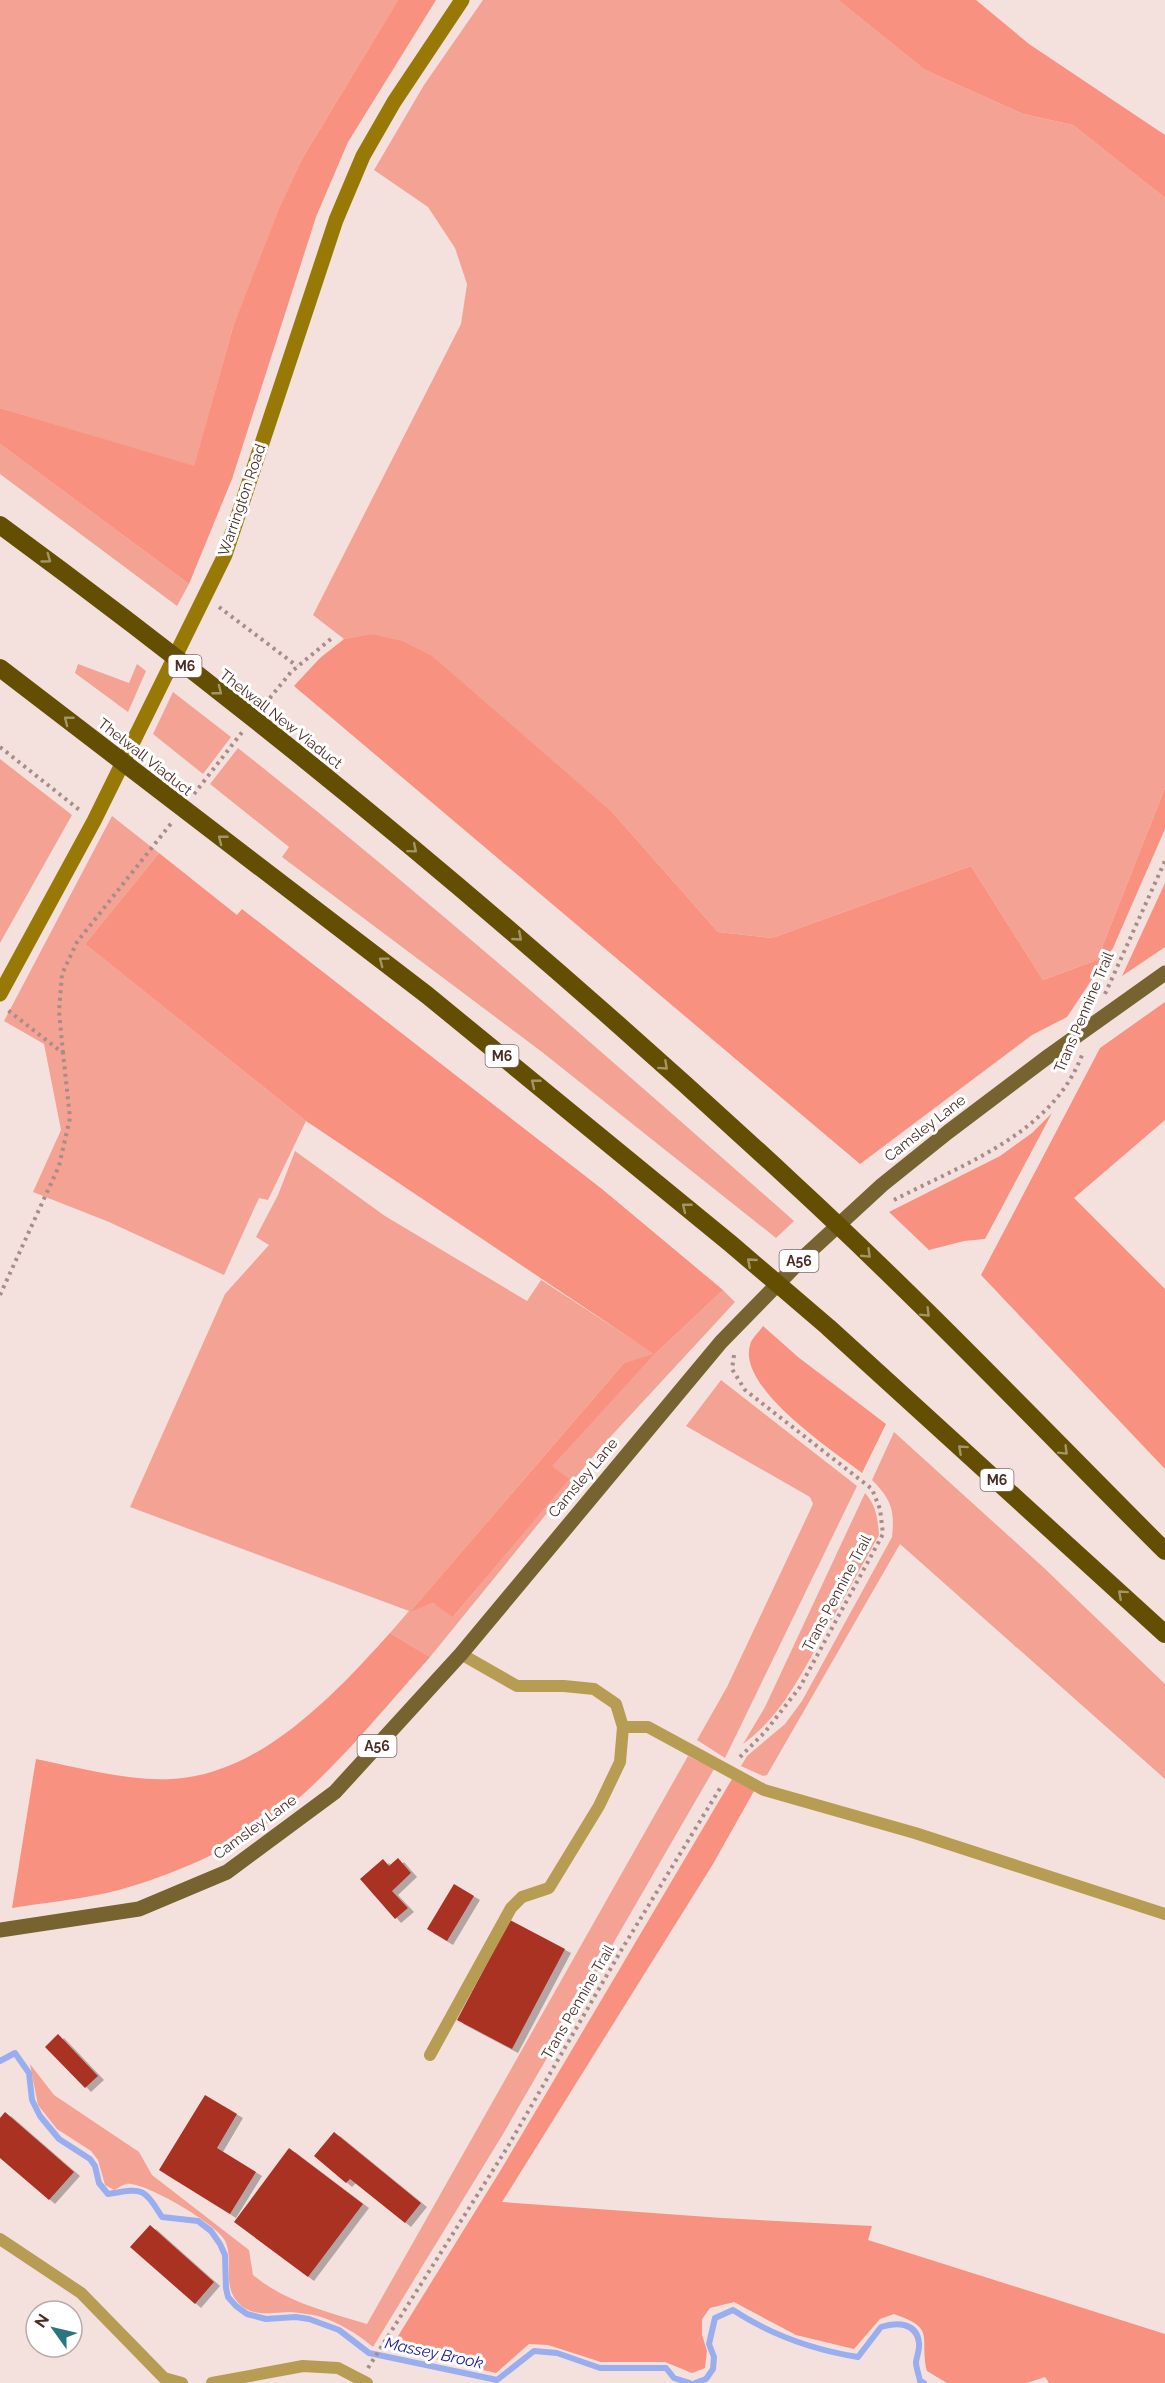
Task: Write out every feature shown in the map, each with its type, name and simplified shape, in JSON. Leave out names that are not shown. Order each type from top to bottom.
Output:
[{"type":"highway","name":"Thelwall New Viaduct","points":[[0,525],[85,588],[368,811],[589,1000],[794,1184],[1165,1551]]},
{"type":"highway","name":"Thelwall Viaduct","points":[[0,668],[268,875],[427,994],[731,1244],[828,1327],[1165,1634]]},
{"type":"main road","name":"Camsley Lane","points":[[0,1930],[139,1909],[226,1872],[335,1792],[461,1654],[687,1381],[750,1311],[806,1255],[882,1185],[1050,1055],[1165,973]]},
{"type":"street","name":"Warrington Road","points":[[0,994],[94,821],[225,555],[298,328],[336,220],[363,156],[394,102],[462,0]]},
{"type":"lane","points":[[430,2055],[511,1908],[522,1897],[549,1888],[599,1806],[620,1762],[623,1727],[616,1704],[594,1689],[564,1686],[517,1686],[461,1654]]},
{"type":"lane","points":[[623,1727],[648,1727],[764,1790],[915,1833],[1165,1914]]},
{"type":"lane","points":[[0,2239],[81,2293],[164,2378],[182,2383]]},
{"type":"lane","points":[[212,2383],[303,2366],[338,2368],[366,2378]]},
{"type":"path","points":[[205,597],[297,666]]},
{"type":"path","points":[[261,709],[297,666],[332,638]]},
{"type":"path","points":[[187,802],[246,728]]},
{"type":"path","points":[[0,747],[94,821]]},
{"type":"path","points":[[0,1295],[59,1166],[70,1119],[59,1011],[62,974],[76,942],[180,811]]},
{"type":"path","name":"Trans Pennine Trail","points":[[1103,998],[1165,861]]},
{"type":"path","points":[[0,1004],[63,1053]]},
{"type":"path","name":"Trans Pennine Trail","points":[[885,1205],[1012,1138],[1042,1115],[1062,1094],[1082,1053]]},
{"type":"path","points":[[0,1281],[6,1282]]},
{"type":"path","name":"Trans Pennine Trail","points":[[366,2378],[388,2336],[507,2148],[622,1949],[737,1760],[765,1732],[800,1687],[883,1534],[880,1509],[872,1489],[745,1390],[732,1369],[732,1357],[739,1349]]},
{"type":"shaded area","points":[[0,0],[398,0],[305,154],[233,327],[194,467],[0,408]]},
{"type":"shaded area","points":[[398,0],[436,0],[348,142],[316,217],[232,479],[189,584],[0,444],[0,408],[194,466],[233,327],[280,207],[305,154]]},
{"type":"shaded area","points":[[483,0],[838,0],[925,70],[1023,114],[1073,125],[1165,198],[1165,788],[1097,960],[1043,980],[971,866],[772,938],[718,932],[614,814],[372,634],[344,639],[313,615],[461,324],[467,284],[455,248],[428,207],[374,170],[424,85]]},
{"type":"shaded area","points":[[838,0],[976,0],[1029,44],[1165,135],[1165,198],[1073,125],[1023,114],[925,70]]},
{"type":"shaded area","points":[[0,444],[189,584],[177,606],[0,474]]},
{"type":"shaded area","points":[[371,634],[402,641],[432,656],[614,814],[718,932],[772,938],[971,866],[1043,980],[1097,960],[1165,788],[1165,829],[1113,948],[1067,1017],[1032,1035],[860,1164],[294,686],[320,658],[344,639]]},
{"type":"shaded area","points":[[78,664],[129,683],[137,664],[146,671],[128,712],[75,673]]},
{"type":"shaded area","points":[[173,692],[231,737],[203,774],[153,734]]},
{"type":"shaded area","points":[[238,748],[450,922],[794,1221],[776,1238],[542,1052],[282,857],[289,847],[210,784]]},
{"type":"shaded area","points":[[0,759],[72,815],[0,943]]},
{"type":"shaded area","points":[[112,816],[159,853],[85,944],[306,1121],[268,1200],[259,1198],[224,1275],[109,1222],[33,1192],[61,1130],[44,1044],[4,1021]]},
{"type":"shaded area","points":[[159,853],[237,915],[242,909],[602,1189],[723,1290],[655,1354],[552,1466],[569,1479],[453,1617],[433,1603],[410,1612],[624,1363],[654,1354],[306,1121],[85,944]]},
{"type":"shaded area","points":[[1165,883],[1165,947],[1122,976]]},
{"type":"shaded area","points":[[1165,1002],[1165,1120],[1074,1198],[1165,1289],[1165,1469],[981,1275],[1100,1048]]},
{"type":"shaded area","points":[[1052,1113],[985,1239],[964,1241],[929,1250],[889,1212],[1000,1156],[1032,1133]]},
{"type":"shaded area","points":[[295,1151],[385,1216],[527,1301],[541,1280],[655,1354],[723,1290],[735,1302],[600,1448],[430,1657],[390,1633],[409,1611],[130,1507],[225,1294],[269,1245],[256,1237],[278,1195]],"holes":[[[654,1355],[551,1466],[568,1479],[454,1616],[433,1603],[411,1611],[624,1363]]]},
{"type":"shaded area","points":[[763,1326],[798,1357],[886,1424],[862,1473],[790,1417],[772,1399],[758,1380],[750,1362],[750,1345]]},
{"type":"shaded area","points":[[721,1380],[857,1486],[725,1758],[697,1740],[727,1687],[813,1504],[810,1497],[686,1426]]},
{"type":"shaded area","points":[[894,1432],[1043,1567],[1165,1684],[1165,1779],[900,1544],[767,1775],[763,1776],[741,1766],[747,1756],[785,1724],[802,1701],[892,1537],[893,1519],[890,1506],[884,1493],[872,1480]]},
{"type":"shaded area","points":[[865,1493],[876,1512],[879,1535],[790,1693],[769,1721],[743,1744],[765,1707]]},
{"type":"shaded area","points":[[390,1633],[430,1657],[333,1765],[291,1805],[268,1823],[211,1856],[143,1883],[91,1896],[12,1908],[36,1759],[104,1773],[155,1779],[204,1774],[235,1763],[265,1747],[320,1705]]},
{"type":"shaded area","points":[[688,1756],[714,1769],[503,2134],[373,2347],[347,2329],[318,2316],[291,2312],[262,2313],[242,2306],[232,2293],[229,2278],[229,2254],[224,2239],[218,2232],[178,2204],[148,2189],[126,2184],[114,2190],[105,2185],[98,2160],[91,2151],[57,2129],[38,2105],[30,2064],[54,2095],[139,2152],[152,2175],[249,2250],[253,2275],[293,2299],[367,2324]]},
{"type":"shaded area","points":[[732,1779],[754,1791],[713,1864],[502,2202],[872,2226],[868,2240],[1165,2334],[1165,2383],[1049,2383],[1045,2377],[1027,2383],[947,2383],[927,2371],[924,2335],[921,2329],[907,2319],[894,2314],[880,2319],[854,2349],[796,2335],[734,2302],[710,2308],[702,2319],[702,2335],[707,2351],[705,2368],[692,2373],[665,2362],[601,2362],[548,2345],[529,2344],[496,2373],[390,2349],[502,2168]]},
{"type":"building","points":[[398,1858],[411,1873],[392,1891],[408,1908],[395,1919],[360,1879],[383,1859],[389,1866]]},
{"type":"building","points":[[454,1884],[474,1896],[447,1941],[427,1929]]},
{"type":"building","points":[[510,1920],[565,1949],[512,2049],[457,2020]]},
{"type":"building","points":[[58,2034],[98,2076],[85,2088],[45,2047]]},
{"type":"building","points":[[205,2095],[237,2114],[217,2148],[256,2172],[230,2214],[159,2170]]},
{"type":"building","points":[[5,2112],[74,2172],[49,2200],[0,2158],[0,2118]]},
{"type":"building","points":[[334,2132],[421,2203],[405,2223],[350,2179],[346,2183],[314,2156]]},
{"type":"building","points":[[289,2148],[363,2204],[308,2277],[234,2222]]},
{"type":"building","points":[[150,2225],[214,2282],[195,2304],[130,2247]]},
{"type":"waterway","name":"Massey Brook","points":[[0,2061],[15,2053],[29,2073],[32,2100],[40,2116],[59,2139],[90,2159],[95,2166],[99,2183],[108,2194],[141,2192],[146,2195],[162,2217],[198,2221],[211,2231],[225,2255],[228,2297],[247,2314],[266,2319],[296,2317],[309,2319],[339,2330],[369,2353],[497,2380],[534,2351],[557,2353],[600,2368],[666,2368],[674,2378],[690,2383]]},
{"type":"waterway","name":"Massey Brook","points":[[695,2383],[706,2379],[713,2369],[714,2357],[709,2344],[715,2318],[733,2310],[762,2327],[793,2340],[858,2357],[881,2327],[893,2324],[905,2325],[910,2327],[917,2336],[919,2345],[916,2364],[920,2381],[924,2383]]}]
